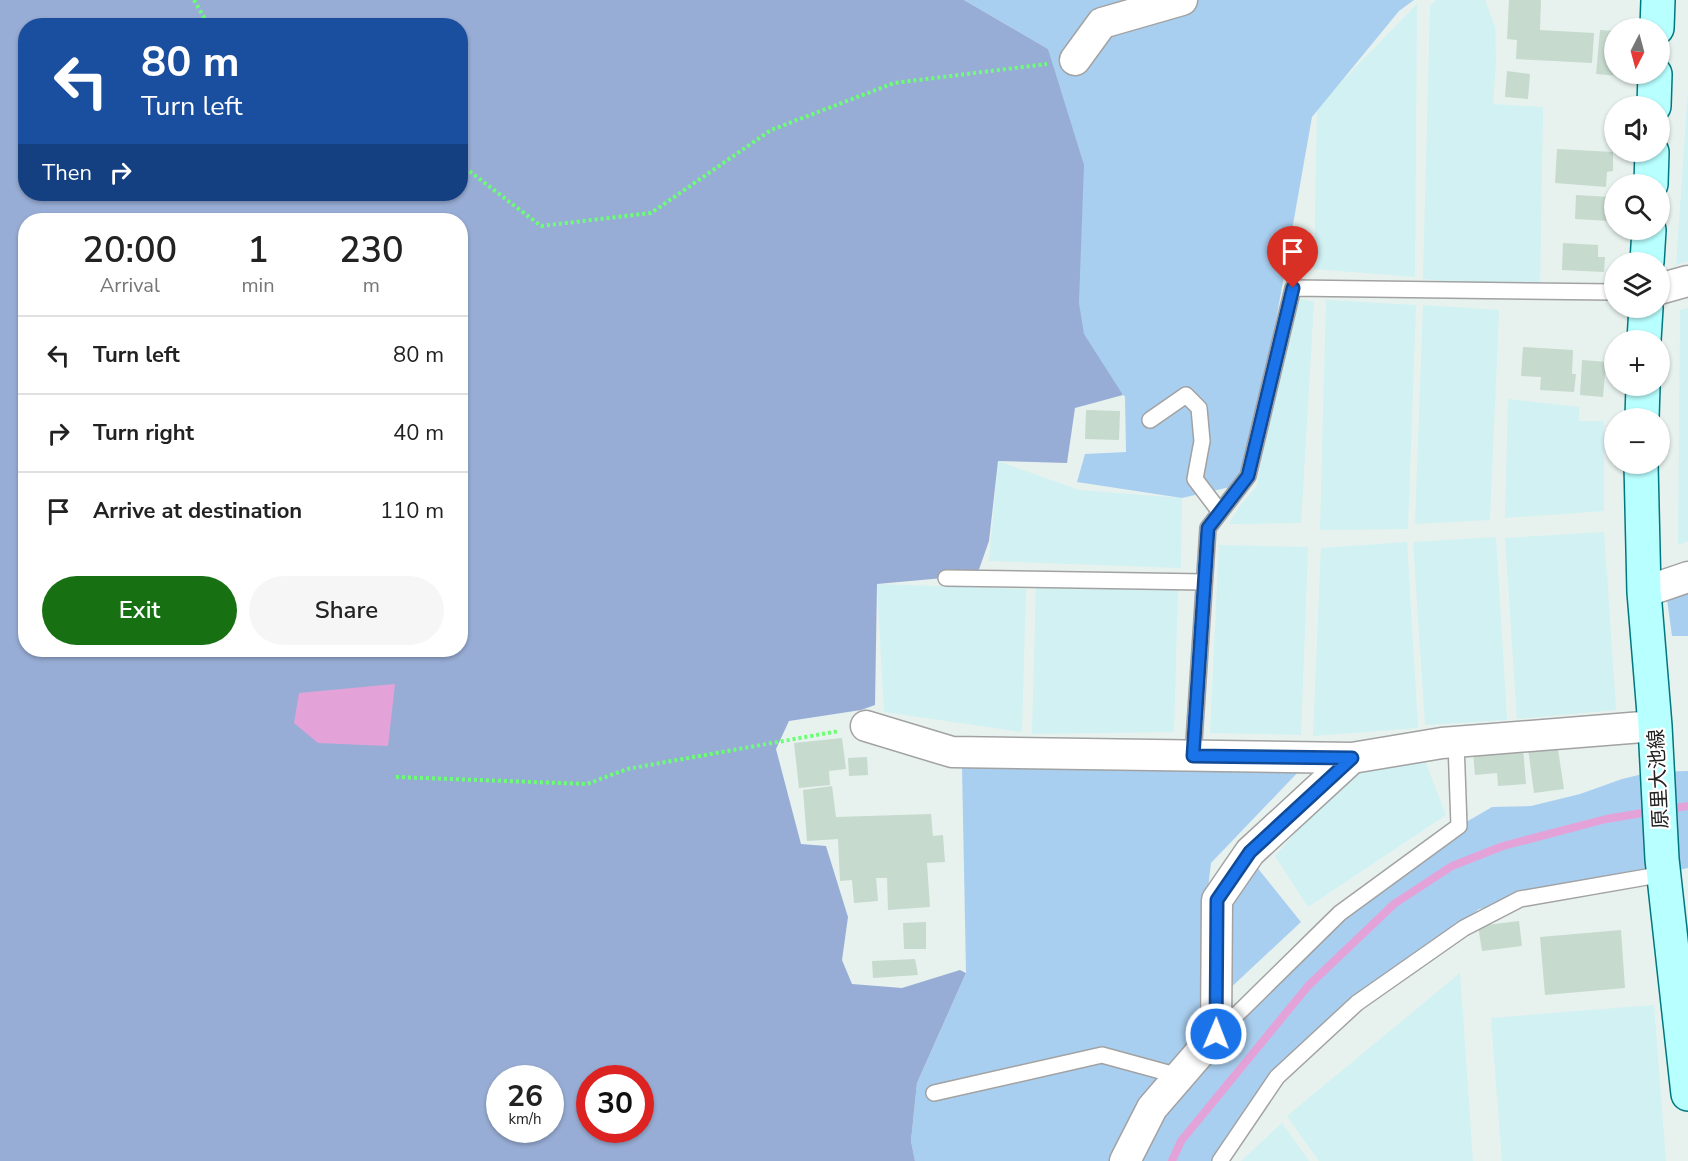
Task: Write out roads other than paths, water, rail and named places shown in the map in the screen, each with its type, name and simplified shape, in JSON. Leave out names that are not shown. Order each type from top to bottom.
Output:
[{"type":"main road","points":[[1657,18],[1658,0]]},
{"type":"main road","name":"原里大池線","points":[[1641,474],[1644,592],[1663,866],[1683,993],[1688,1094]]},
{"type":"street","points":[[1075,60],[1102,23],[1182,0]]},
{"type":"street","points":[[1670,286],[1688,281]]},
{"type":"street","points":[[1644,592],[1688,577]]},
{"type":"street","points":[[866,726],[952,752],[1352,758],[1456,742],[1655,726]]},
{"type":"street","points":[[1125,1161],[1152,1108],[1216,1034],[1217,900],[1250,852],[1352,758]]},
{"type":"lane","points":[[1193,756],[1208,528],[1248,476],[1293,288],[1604,292]]},
{"type":"lane","points":[[1150,420],[1186,395],[1199,408],[1202,441],[1194,479],[1220,512]]},
{"type":"lane","points":[[946,578],[1204,582]]},
{"type":"lane","points":[[1216,1034],[1340,913],[1459,826],[1456,742]]},
{"type":"lane","points":[[1220,1161],[1277,1077],[1357,1003],[1464,928],[1520,899],[1663,866]]},
{"type":"lane","points":[[934,1093],[1102,1055],[1179,1076]]},
{"type":"waterway","points":[[1667,809],[1688,806]]},
{"type":"waterway","points":[[1172,1161],[1181,1141],[1308,986],[1394,904],[1452,866],[1503,846],[1606,819],[1654,811]]}]
